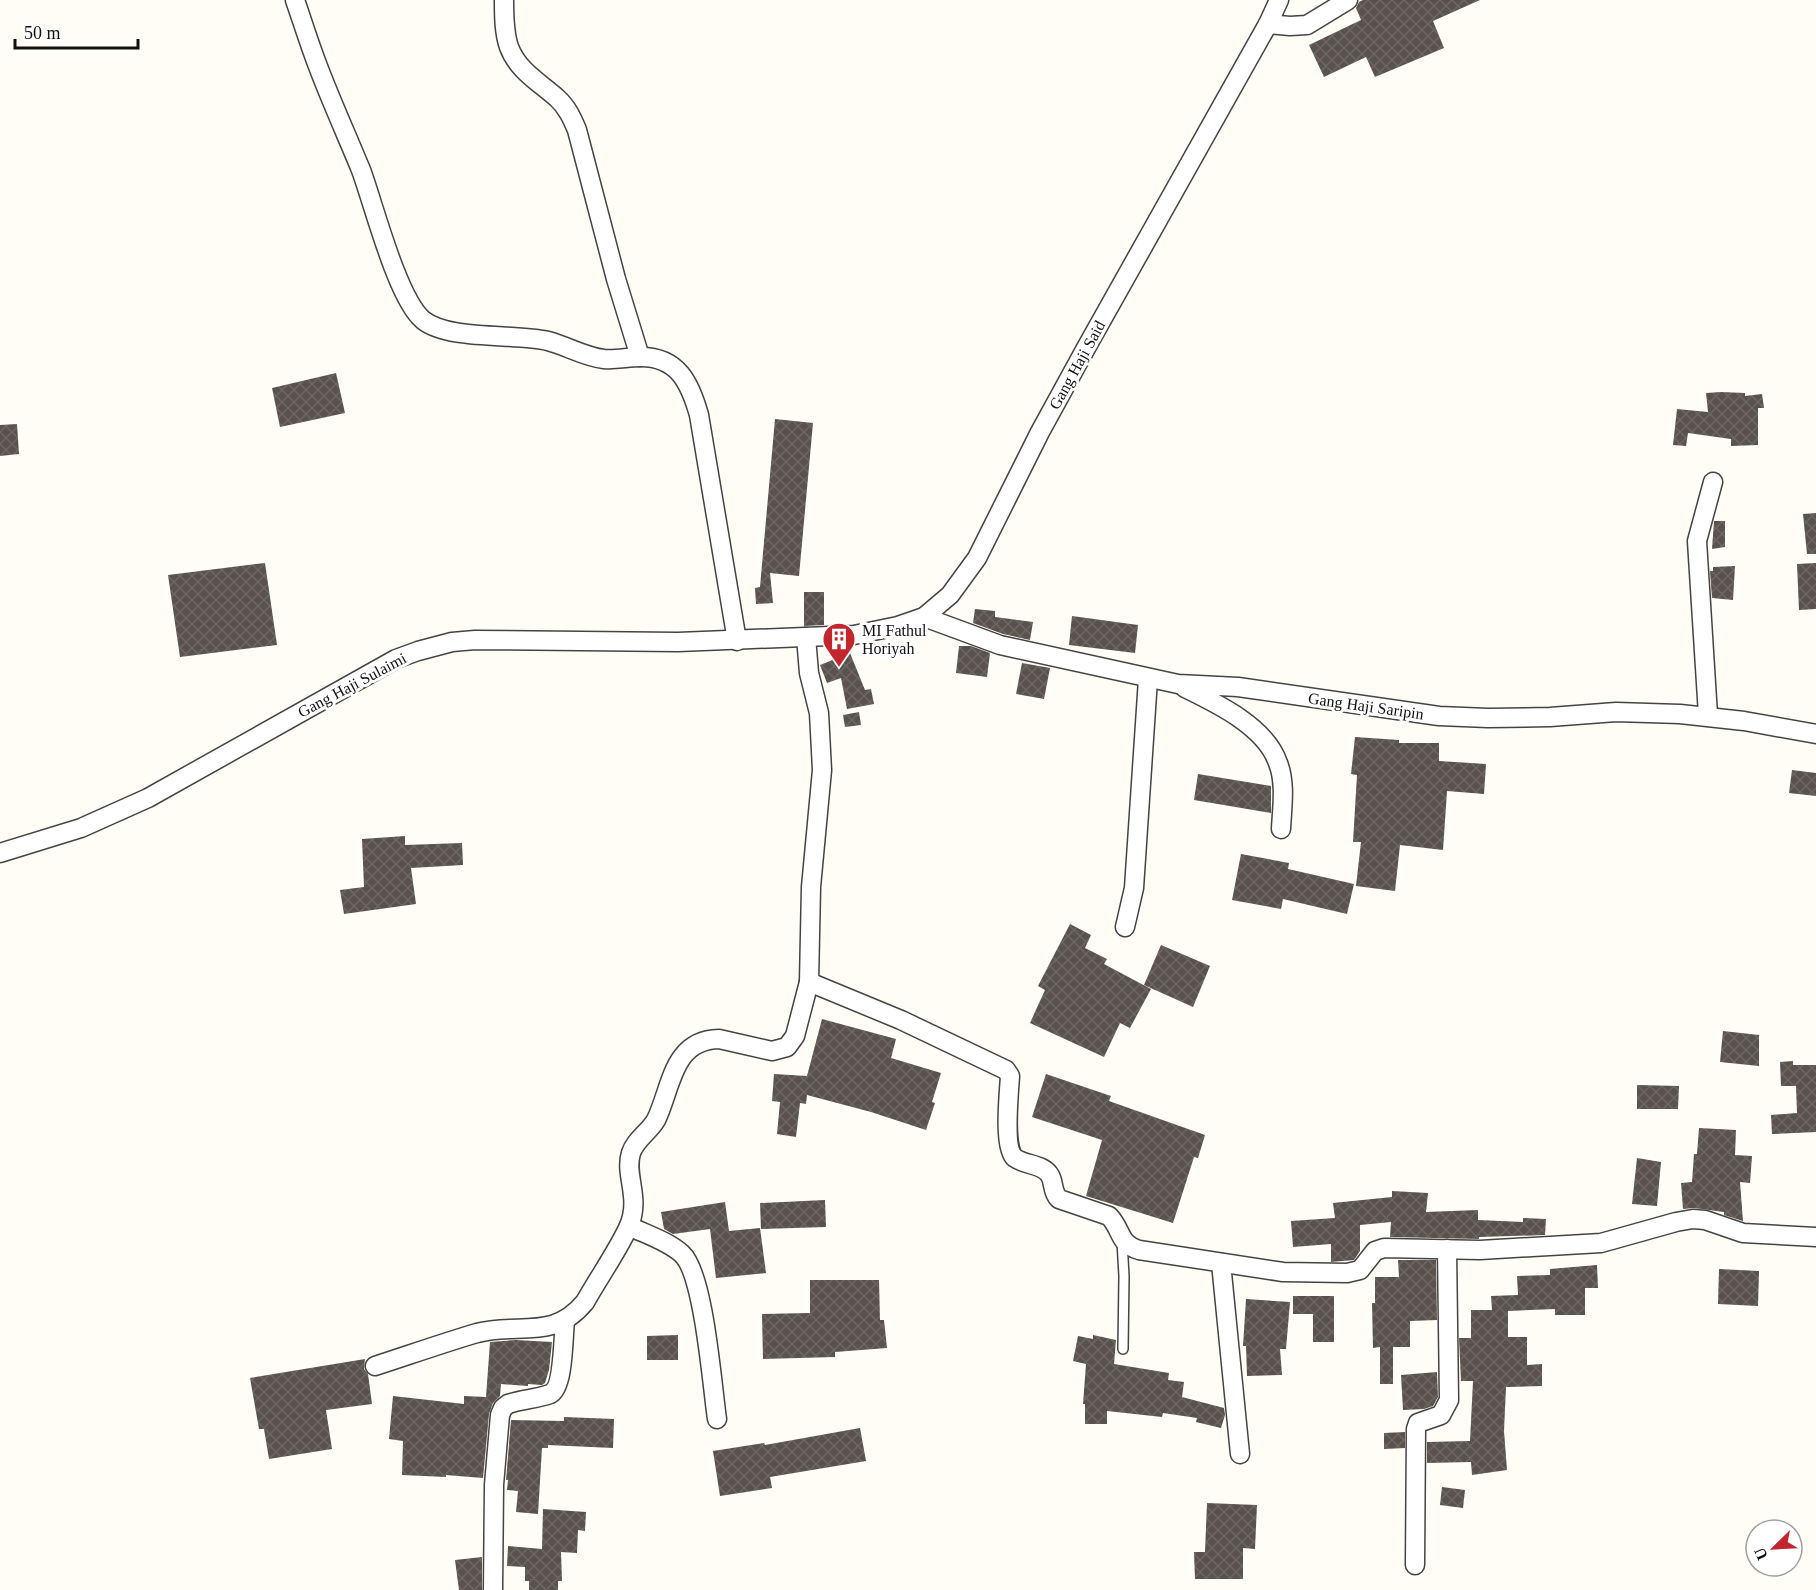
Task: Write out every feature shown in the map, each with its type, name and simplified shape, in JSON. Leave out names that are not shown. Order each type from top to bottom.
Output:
[{"type":"street","points":[[295,0],[319,70],[361,171],[401,287],[417,314],[429,324],[458,332],[546,341],[603,359],[660,358],[676,368],[694,396],[699,415],[737,641]]},
{"type":"street","points":[[504,0],[508,46],[527,75],[569,111],[578,130],[616,279],[640,357]]},
{"type":"street","name":"Gang Haji Said","points":[[806,637],[854,635],[898,626],[924,617],[950,595],[977,558],[1040,432],[1268,24],[1279,0]]},
{"type":"street","points":[[1268,24],[1290,27],[1307,25],[1348,0]]},
{"type":"street","points":[[1708,715],[1697,541],[1713,482]]},
{"type":"street","name":"Gang Haji Saripin","points":[[924,617],[1000,645],[1178,684],[1238,687],[1439,716],[1550,717],[1616,712],[1708,715],[1816,734]]},
{"type":"street","points":[[375,1366],[479,1333],[535,1329],[565,1321],[585,1302],[629,1226],[635,1198],[631,1153],[655,1122],[676,1065],[684,1054],[690,1048],[710,1039],[772,1051],[787,1047],[795,1036],[809,982],[811,887],[822,770],[820,723],[809,673],[806,637]]},
{"type":"street","name":"Gang Haji Sulaimi","points":[[0,853],[81,828],[148,798],[359,679],[396,659],[418,651],[452,642],[475,640],[678,642],[806,637]]},
{"type":"street","points":[[1125,927],[1134,888],[1148,679]]},
{"type":"street","points":[[1178,684],[1210,700],[1262,735],[1279,764],[1282,786],[1281,828]]},
{"type":"street","points":[[809,982],[901,1020],[1006,1070],[1010,1076],[1008,1119],[1010,1152],[1015,1158],[1044,1169],[1049,1174],[1054,1194],[1059,1199],[1109,1216],[1122,1240],[1139,1250],[1283,1272],[1347,1273],[1360,1270],[1375,1251],[1380,1249],[1480,1250],[1601,1243],[1693,1219],[1705,1220],[1743,1233],[1816,1237]]},
{"type":"street","points":[[629,1226],[672,1247],[690,1264],[698,1287],[717,1419]]},
{"type":"street","points":[[1415,1564],[1416,1429],[1419,1424],[1441,1415],[1449,1400],[1448,1250]]},
{"type":"street","points":[[1221,1263],[1240,1454]]},
{"type":"street","points":[[494,1590],[494,1485],[500,1415],[508,1404],[549,1394],[556,1389],[560,1379],[565,1321]]},
{"type":"lane","points":[[1122,1240],[1123,1349]]},
{"type":"building","points":[[1363,0],[1480,0],[1433,21],[1444,48],[1375,77],[1366,57],[1324,77],[1309,45],[1361,20],[1356,8]]},
{"type":"building","points":[[336,373],[345,413],[280,427],[272,388]]},
{"type":"building","points":[[1706,393],[1745,393],[1745,396],[1762,394],[1764,408],[1758,408],[1758,445],[1731,446],[1731,439],[1688,433],[1686,446],[1673,445],[1677,409],[1708,412]]},
{"type":"building","points":[[775,419],[813,423],[799,576],[770,573],[773,603],[756,604],[755,588],[760,587]]},
{"type":"building","points":[[17,424],[19,454],[0,456],[0,425]]},
{"type":"building","points":[[1816,513],[1816,554],[1807,554],[1803,514]]},
{"type":"building","points":[[1714,521],[1725,521],[1725,547],[1712,549]]},
{"type":"building","points":[[265,563],[277,645],[180,657],[168,575]]},
{"type":"building","points":[[1816,563],[1816,609],[1799,610],[1797,564]]},
{"type":"building","points":[[1735,566],[1733,600],[1712,598],[1710,571],[1713,571],[1713,567]]},
{"type":"building","points":[[804,592],[824,592],[824,625],[804,626]]},
{"type":"building","points":[[975,609],[995,611],[995,617],[1033,622],[1030,640],[1003,634],[973,623]]},
{"type":"building","points":[[1072,616],[1138,625],[1135,653],[1069,645]]},
{"type":"building","points":[[959,646],[971,646],[990,653],[987,677],[956,673]]},
{"type":"building","points":[[850,653],[865,690],[871,689],[874,704],[847,709],[841,678],[827,683],[820,665]]},
{"type":"building","points":[[1022,663],[1050,668],[1044,699],[1016,694]]},
{"type":"building","points":[[859,712],[861,725],[845,727],[843,715]]},
{"type":"building","points":[[1355,737],[1399,740],[1399,743],[1439,743],[1439,761],[1486,764],[1484,794],[1447,791],[1443,850],[1400,845],[1395,891],[1356,886],[1361,842],[1353,842],[1357,775],[1351,774]]},
{"type":"building","points":[[1792,770],[1816,773],[1816,796],[1789,793]]},
{"type":"building","points":[[1198,774],[1271,786],[1271,813],[1194,800]]},
{"type":"building","points":[[405,836],[405,845],[462,843],[463,865],[411,868],[416,904],[344,914],[340,890],[364,887],[362,839]]},
{"type":"building","points":[[1241,854],[1289,863],[1288,869],[1354,884],[1347,914],[1283,899],[1281,909],[1232,900]]},
{"type":"building","points":[[1070,924],[1091,935],[1085,948],[1107,959],[1104,964],[1151,989],[1130,1028],[1120,1023],[1104,1057],[1030,1023],[1045,990],[1038,986]]},
{"type":"building","points":[[1161,945],[1210,966],[1193,1007],[1144,985]]},
{"type":"building","points":[[822,1019],[896,1039],[891,1058],[941,1073],[932,1102],[935,1103],[926,1130],[807,1095],[806,1104],[800,1103],[796,1137],[777,1134],[780,1102],[772,1101],[774,1074],[807,1076]]},
{"type":"building","points":[[1723,1031],[1759,1035],[1759,1066],[1720,1062]]},
{"type":"building","points":[[1793,1061],[1793,1065],[1816,1065],[1816,1132],[1772,1134],[1771,1115],[1797,1113],[1796,1086],[1781,1086],[1780,1062]]},
{"type":"building","points":[[1046,1074],[1111,1096],[1109,1101],[1205,1135],[1198,1158],[1194,1157],[1173,1223],[1086,1196],[1102,1140],[1032,1117]]},
{"type":"building","points":[[1637,1085],[1679,1086],[1678,1109],[1637,1109]]},
{"type":"building","points":[[1699,1128],[1736,1130],[1735,1155],[1752,1156],[1750,1183],[1740,1182],[1743,1221],[1724,1215],[1724,1212],[1694,1208],[1683,1209],[1681,1183],[1692,1182]]},
{"type":"building","points":[[1637,1158],[1661,1162],[1657,1206],[1632,1204]]},
{"type":"building","points":[[1392,1191],[1428,1193],[1426,1212],[1478,1210],[1478,1220],[1523,1222],[1523,1218],[1546,1219],[1545,1235],[1479,1237],[1479,1239],[1390,1237],[1391,1222],[1360,1225],[1360,1251],[1354,1260],[1331,1262],[1331,1244],[1293,1247],[1291,1221],[1335,1218],[1333,1203],[1392,1197]]},
{"type":"building","points":[[825,1200],[826,1227],[761,1229],[760,1203]]},
{"type":"building","points":[[725,1202],[729,1231],[760,1228],[766,1273],[716,1278],[710,1229],[673,1234],[664,1229],[661,1212]]},
{"type":"building","points":[[1398,1260],[1436,1260],[1437,1320],[1410,1321],[1410,1347],[1393,1347],[1393,1384],[1380,1384],[1380,1347],[1373,1348],[1372,1303],[1375,1303],[1375,1277],[1399,1277]]},
{"type":"building","points":[[1597,1265],[1598,1288],[1585,1288],[1585,1315],[1555,1315],[1555,1309],[1508,1311],[1508,1337],[1527,1337],[1527,1365],[1542,1364],[1542,1386],[1506,1387],[1504,1431],[1507,1470],[1472,1475],[1471,1462],[1427,1463],[1427,1442],[1470,1441],[1473,1381],[1461,1381],[1459,1338],[1471,1338],[1471,1310],[1492,1310],[1491,1296],[1518,1295],[1517,1276],[1550,1275],[1550,1269]]},
{"type":"building","points":[[1719,1269],[1759,1271],[1758,1306],[1718,1304]]},
{"type":"building","points":[[810,1280],[879,1280],[880,1320],[884,1320],[887,1348],[835,1352],[835,1357],[763,1359],[762,1314],[810,1313]]},
{"type":"building","points":[[1293,1296],[1334,1296],[1334,1342],[1313,1342],[1313,1314],[1293,1314]]},
{"type":"building","points":[[1246,1299],[1290,1302],[1286,1349],[1280,1349],[1282,1375],[1247,1376],[1246,1346],[1243,1346]]},
{"type":"building","points":[[678,1335],[678,1360],[647,1360],[647,1336]]},
{"type":"building","points":[[1093,1335],[1116,1340],[1114,1364],[1169,1373],[1168,1380],[1184,1382],[1182,1397],[1224,1408],[1225,1415],[1221,1428],[1196,1422],[1197,1418],[1163,1413],[1162,1417],[1107,1411],[1107,1424],[1085,1424],[1085,1404],[1083,1404],[1086,1364],[1073,1361],[1078,1336],[1093,1339]]},
{"type":"building","points":[[516,1340],[552,1342],[549,1370],[545,1383],[542,1385],[501,1384],[500,1396],[493,1403],[489,1414],[483,1478],[402,1475],[403,1441],[389,1439],[393,1396],[464,1404],[464,1396],[486,1397],[490,1342]]},
{"type":"building","points":[[365,1359],[364,1369],[368,1374],[372,1404],[326,1410],[332,1449],[269,1459],[264,1429],[259,1429],[250,1378]]},
{"type":"building","points":[[1437,1372],[1438,1397],[1433,1406],[1403,1410],[1401,1375]]},
{"type":"building","points":[[564,1417],[614,1419],[613,1448],[548,1445],[548,1448],[542,1448],[538,1514],[516,1512],[518,1491],[507,1490],[508,1480],[506,1480],[511,1420],[564,1421]]},
{"type":"building","points":[[860,1428],[866,1461],[770,1477],[772,1488],[720,1496],[713,1451],[764,1443],[765,1445]]},
{"type":"building","points":[[1405,1432],[1405,1448],[1384,1449],[1384,1433]]},
{"type":"building","points":[[1442,1487],[1465,1490],[1463,1508],[1440,1505]]},
{"type":"building","points":[[1207,1503],[1257,1505],[1255,1549],[1243,1548],[1243,1579],[1195,1579],[1194,1552],[1205,1552]]},
{"type":"building","points":[[543,1509],[586,1512],[585,1531],[578,1530],[577,1553],[561,1552],[562,1581],[558,1581],[558,1590],[529,1590],[529,1581],[525,1581],[525,1567],[507,1566],[508,1546],[542,1549]]},
{"type":"building","points":[[482,1557],[482,1590],[459,1590],[455,1560]]},
{"type":"place","name":"MI Fathul Horiyah","points":[[839,668]]}]
